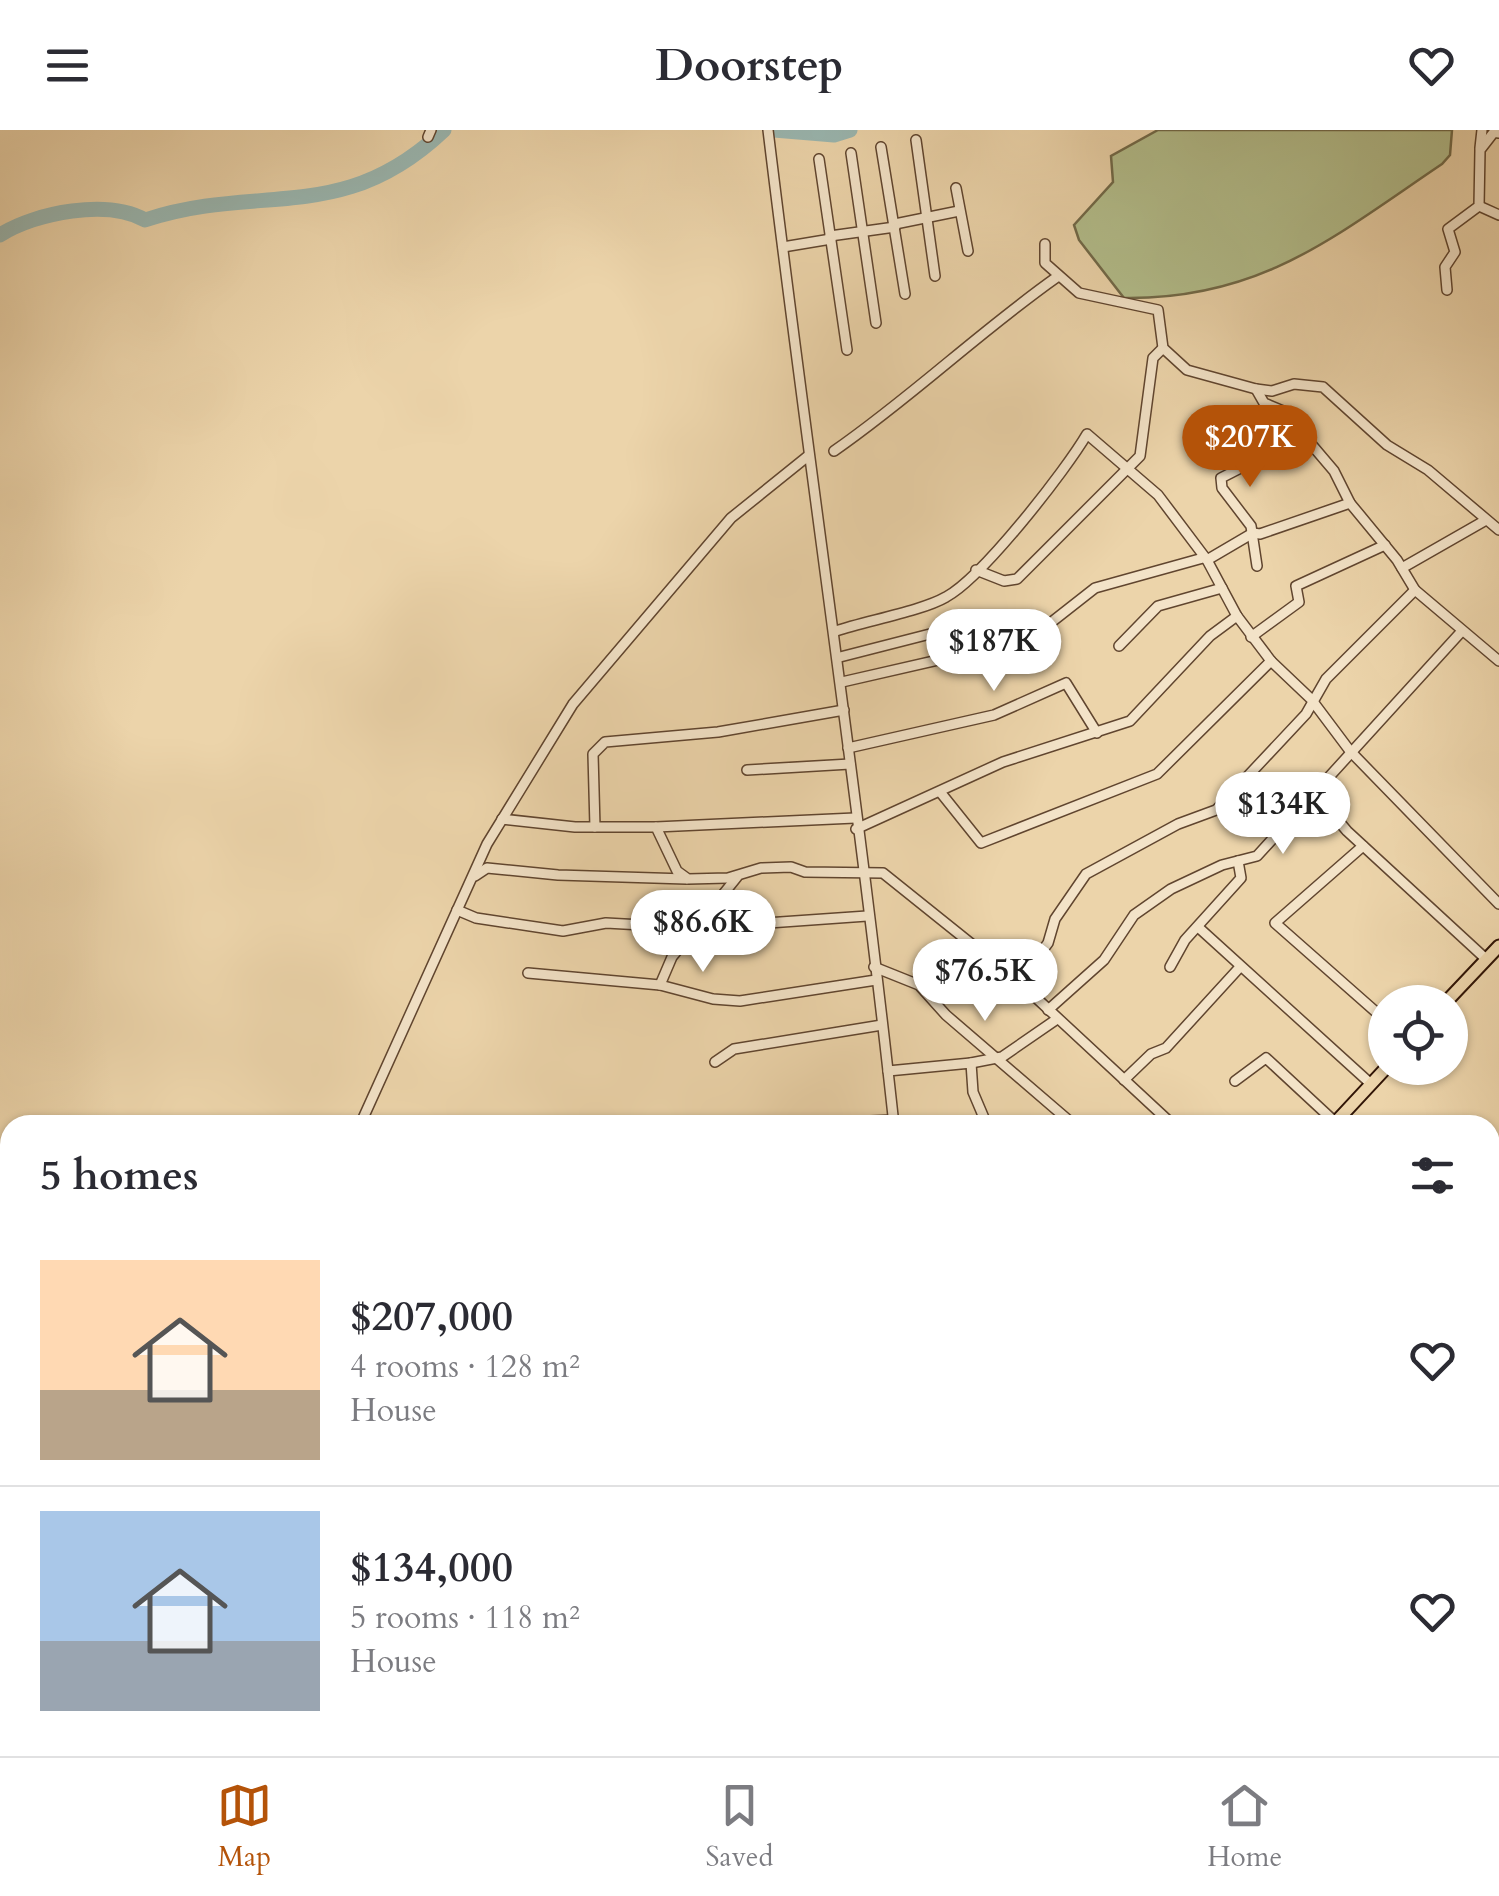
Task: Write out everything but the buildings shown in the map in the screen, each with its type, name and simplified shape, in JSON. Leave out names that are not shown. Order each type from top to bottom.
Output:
[{"type":"main road","points":[[1462,985],[1499,946]]},
{"type":"main road","points":[[1342,1115],[1370,1085]]},
{"type":"street","points":[[768,130],[808,456],[840,657],[861,870],[893,1115]]},
{"type":"street","points":[[1479,206],[1482,130]]},
{"type":"street","points":[[1480,150],[1494,132],[1499,133]]},
{"type":"street","points":[[916,140],[935,276]]},
{"type":"street","points":[[882,147],[905,294]]},
{"type":"street","points":[[850,154],[876,322]]},
{"type":"street","points":[[818,159],[847,350]]},
{"type":"street","points":[[956,188],[968,251]]},
{"type":"street","points":[[1479,206],[1499,215]]},
{"type":"street","points":[[1448,290],[1444,267],[1455,252],[1448,229],[1479,206]]},
{"type":"street","points":[[783,247],[959,212]]},
{"type":"street","points":[[1045,244],[1045,263],[1079,293],[1158,310],[1163,348],[1188,370],[1256,389],[1323,386],[1388,445],[1428,470],[1499,530]]},
{"type":"street","points":[[834,451],[902,404],[991,324],[1057,277]]},
{"type":"street","points":[[976,570],[1004,581],[1017,579],[1140,456],[1153,358],[1163,348]]},
{"type":"street","points":[[1256,389],[1264,403],[1282,411],[1334,471],[1350,503],[1402,568],[1414,590],[1499,660]]},
{"type":"street","points":[[836,631],[945,598],[976,570],[1066,470],[1088,434],[1158,495],[1205,559],[1251,637],[1271,661],[1310,699],[1350,752],[1499,904]]},
{"type":"street","points":[[1257,566],[1252,533],[1222,488],[1221,478],[1266,455],[1310,443]]},
{"type":"street","points":[[365,1115],[471,878],[502,819],[586,685],[731,518],[808,456]]},
{"type":"street","points":[[842,682],[1030,639],[1095,588],[1205,559],[1252,533],[1350,503]]},
{"type":"street","points":[[1402,568],[1486,520]]},
{"type":"street","points":[[1251,637],[1298,602],[1296,586],[1385,545]]},
{"type":"street","points":[[1118,646],[1158,606],[1222,588]]},
{"type":"street","points":[[1019,982],[1048,943],[1056,919],[1086,874],[1178,824],[1216,810],[1306,714],[1310,699],[1356,646],[1414,590]]},
{"type":"street","points":[[502,819],[595,827],[856,824],[941,793],[960,780],[1003,762],[1130,720],[1210,636],[1237,616]]},
{"type":"street","points":[[840,657],[973,623]]},
{"type":"street","points":[[1048,1010],[1104,960],[1134,915],[1171,889],[1258,856],[1461,632]]},
{"type":"street","points":[[941,793],[981,843],[1041,823],[1157,774],[1271,661]]},
{"type":"street","points":[[848,748],[994,715],[1066,683],[1097,733]]},
{"type":"street","points":[[595,827],[596,746],[718,732],[844,710]]},
{"type":"street","points":[[747,770],[850,764]]},
{"type":"street","points":[[1314,792],[1363,846],[1486,959]]},
{"type":"street","points":[[656,827],[677,871],[688,879]]},
{"type":"street","points":[[1363,846],[1276,923],[1368,1005]]},
{"type":"street","points":[[1170,967],[1198,927],[1241,878],[1238,862]]},
{"type":"street","points":[[471,878],[487,868],[593,877],[688,879],[738,876],[761,868],[883,873],[1019,982],[1162,1115]]},
{"type":"street","points":[[660,985],[672,958],[738,876]]},
{"type":"street","points":[[457,910],[476,918],[564,931],[606,922],[696,928],[868,916]]},
{"type":"street","points":[[1198,927],[1368,1081]]},
{"type":"street","points":[[874,968],[919,985],[996,1060],[1062,1115]]},
{"type":"street","points":[[1124,1080],[1151,1054],[1166,1048],[1240,968]]},
{"type":"street","points":[[528,973],[660,985],[713,999],[740,1001],[876,980]]},
{"type":"street","points":[[888,1070],[996,1060],[1057,1019]]},
{"type":"street","points":[[715,1062],[734,1050],[882,1025]]},
{"type":"street","points":[[1234,1081],[1266,1058],[1325,1115]]},
{"type":"street","points":[[971,1064],[973,1092],[983,1115]]},
{"type":"green space","points":[[1158,130],[1452,130],[1450,155],[1442,164],[1294,259],[1216,288],[1173,296],[1124,298],[1079,240],[1074,225],[1113,182],[1111,156]]},
{"type":"waterway","points":[[0,235],[33,220],[72,211],[112,210],[145,220],[187,209],[335,191],[370,180],[407,160],[444,130]]},
{"type":"waterway","points":[[774,130],[834,135],[850,130]]}]
